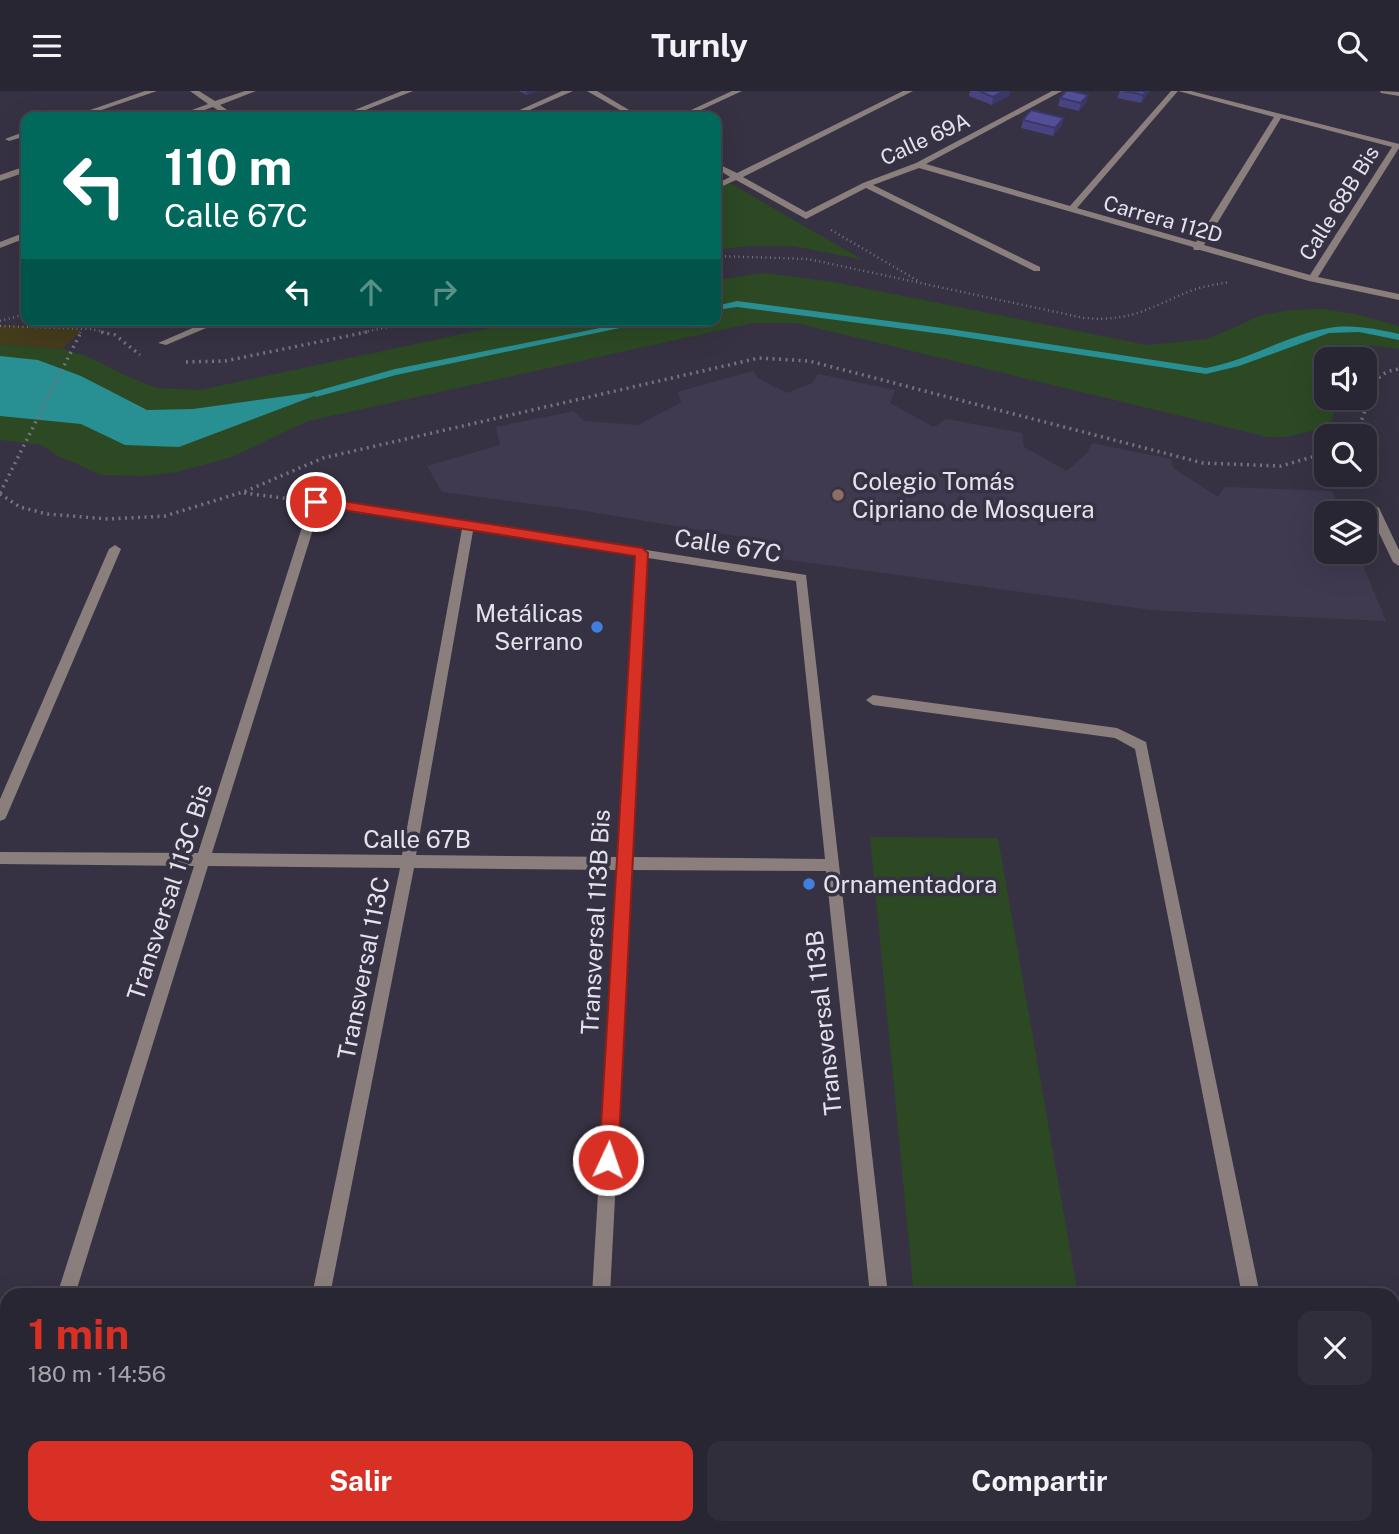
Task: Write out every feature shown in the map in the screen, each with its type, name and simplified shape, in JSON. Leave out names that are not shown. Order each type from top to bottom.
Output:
[{"type":"street","points":[[89,112],[153,91]]},
{"type":"street","points":[[194,91],[226,112]]},
{"type":"street","points":[[191,112],[252,91]]},
{"type":"street","points":[[354,112],[410,91]]},
{"type":"street","points":[[520,112],[569,91]]},
{"type":"street","points":[[591,91],[628,112]]},
{"type":"street","points":[[691,112],[737,91]]},
{"type":"street","points":[[721,184],[909,91]]},
{"type":"street","points":[[1072,210],[1175,91]]},
{"type":"street","points":[[1182,91],[1397,146]]},
{"type":"street","points":[[1384,91],[1399,94]]},
{"type":"street","name":"Calle 69A","points":[[806,216],[866,185],[919,165],[1051,92]]},
{"type":"street","points":[[1198,248],[1279,115]]},
{"type":"street","points":[[9,139],[21,135]]},
{"type":"street","name":"Calle 68B Bis","points":[[1312,279],[1397,146]]},
{"type":"street","name":"Carrera 112D","points":[[919,165],[1198,248],[1312,279],[1399,296]]},
{"type":"street","points":[[721,168],[806,216]]},
{"type":"street","points":[[0,178],[21,171]]},
{"type":"street","points":[[866,185],[1037,269]]},
{"type":"street","points":[[0,245],[21,238]]},
{"type":"street","points":[[163,343],[205,326]]},
{"type":"street","name":"Calle 67C","points":[[316,502],[802,578]]},
{"type":"street","name":"Transversal 113C Bis","points":[[68,1288],[316,502]]},
{"type":"street","points":[[1377,516],[1399,562]]},
{"type":"street","name":"Transversal 113C","points":[[322,1288],[408,862],[468,526]]},
{"type":"street","points":[[0,815],[115,549]]},
{"type":"street","name":"Transversal 113B Bis","points":[[601,1288],[642,553]]},
{"type":"street","name":"Transversal 113B","points":[[802,578],[877,1288]]},
{"type":"street","points":[[873,700],[1117,733],[1141,745],[1250,1288]]},
{"type":"street","name":"Calle 67B","points":[[0,858],[833,866]]},
{"type":"path","points":[[806,216],[924,285]]},
{"type":"path","points":[[0,324],[21,316]]},
{"type":"path","points":[[0,324],[21,325]]},
{"type":"path","points":[[29,326],[82,329],[115,335],[144,358]]},
{"type":"path","points":[[185,362],[225,361],[398,326]]},
{"type":"path","points":[[82,329],[0,494],[20,507],[47,515],[108,520],[165,516],[242,492],[323,458],[759,358],[809,361],[1203,463],[1255,467],[1304,464],[1314,459]]},
{"type":"path","points":[[1359,424],[1367,395],[1378,375],[1391,369],[1399,369]]},
{"type":"path","points":[[242,492],[316,502]]},
{"type":"shaded area","points":[[728,182],[863,260],[794,246],[721,249],[721,186]]},
{"type":"shaded area","points":[[764,273],[833,282],[1147,345],[1208,339],[1262,315],[1290,310],[1323,309],[1355,314],[1399,326],[1399,349],[1368,345],[1314,347],[1314,410],[1335,410],[1330,424],[1314,424],[1314,430],[1286,437],[1268,437],[796,323],[753,323],[308,421],[232,457],[177,472],[146,476],[102,475],[58,456],[42,445],[0,440],[0,344],[62,349],[87,356],[157,388],[200,390],[500,326],[721,326],[721,279]]},
{"type":"shaded area","points":[[0,356],[38,360],[81,376],[147,410],[193,409],[330,390],[179,447],[125,445],[81,424],[0,416]]},
{"type":"shaded area","name":"Colegio Tomás Cipriano de Mosquera","points":[[753,371],[759,379],[787,393],[812,383],[818,374],[895,390],[890,403],[934,427],[946,419],[1022,433],[1024,447],[1067,471],[1088,452],[1092,443],[1171,459],[1173,468],[1218,497],[1225,487],[1332,491],[1336,501],[1314,501],[1314,564],[1362,564],[1386,621],[1151,610],[782,559],[783,544],[579,510],[442,492],[427,466],[500,445],[496,427],[574,411],[584,421],[638,425],[682,402],[677,392]]},
{"type":"shaded area","points":[[870,837],[998,838],[1077,1288],[913,1288]]},
{"type":"sand","points":[[0,325],[82,329],[62,349],[0,344]]},
{"type":"building","points":[[979,91],[1004,91],[993,97]]},
{"type":"building","points":[[1066,91],[1088,95],[1081,103],[1060,98]]},
{"type":"building","points":[[1124,91],[1146,91],[1143,95]]},
{"type":"building","points":[[1031,110],[1064,118],[1055,128],[1023,120]]},
{"type":"waterway","points":[[721,307],[737,304],[950,332],[1206,371],[1250,360],[1304,338],[1339,329],[1399,337]]},
{"type":"waterway","points":[[316,394],[395,372],[624,326]]},
{"type":"place","name":"Colegio Tomás Cipriano de Mosquera","points":[[838,495]]},
{"type":"place","name":"Metálicas Serrano","points":[[597,627]]},
{"type":"place","name":"Ornamentadora","points":[[809,884]]},
{"type":"route","points":[[316,502],[642,553],[608,1160]]}]
